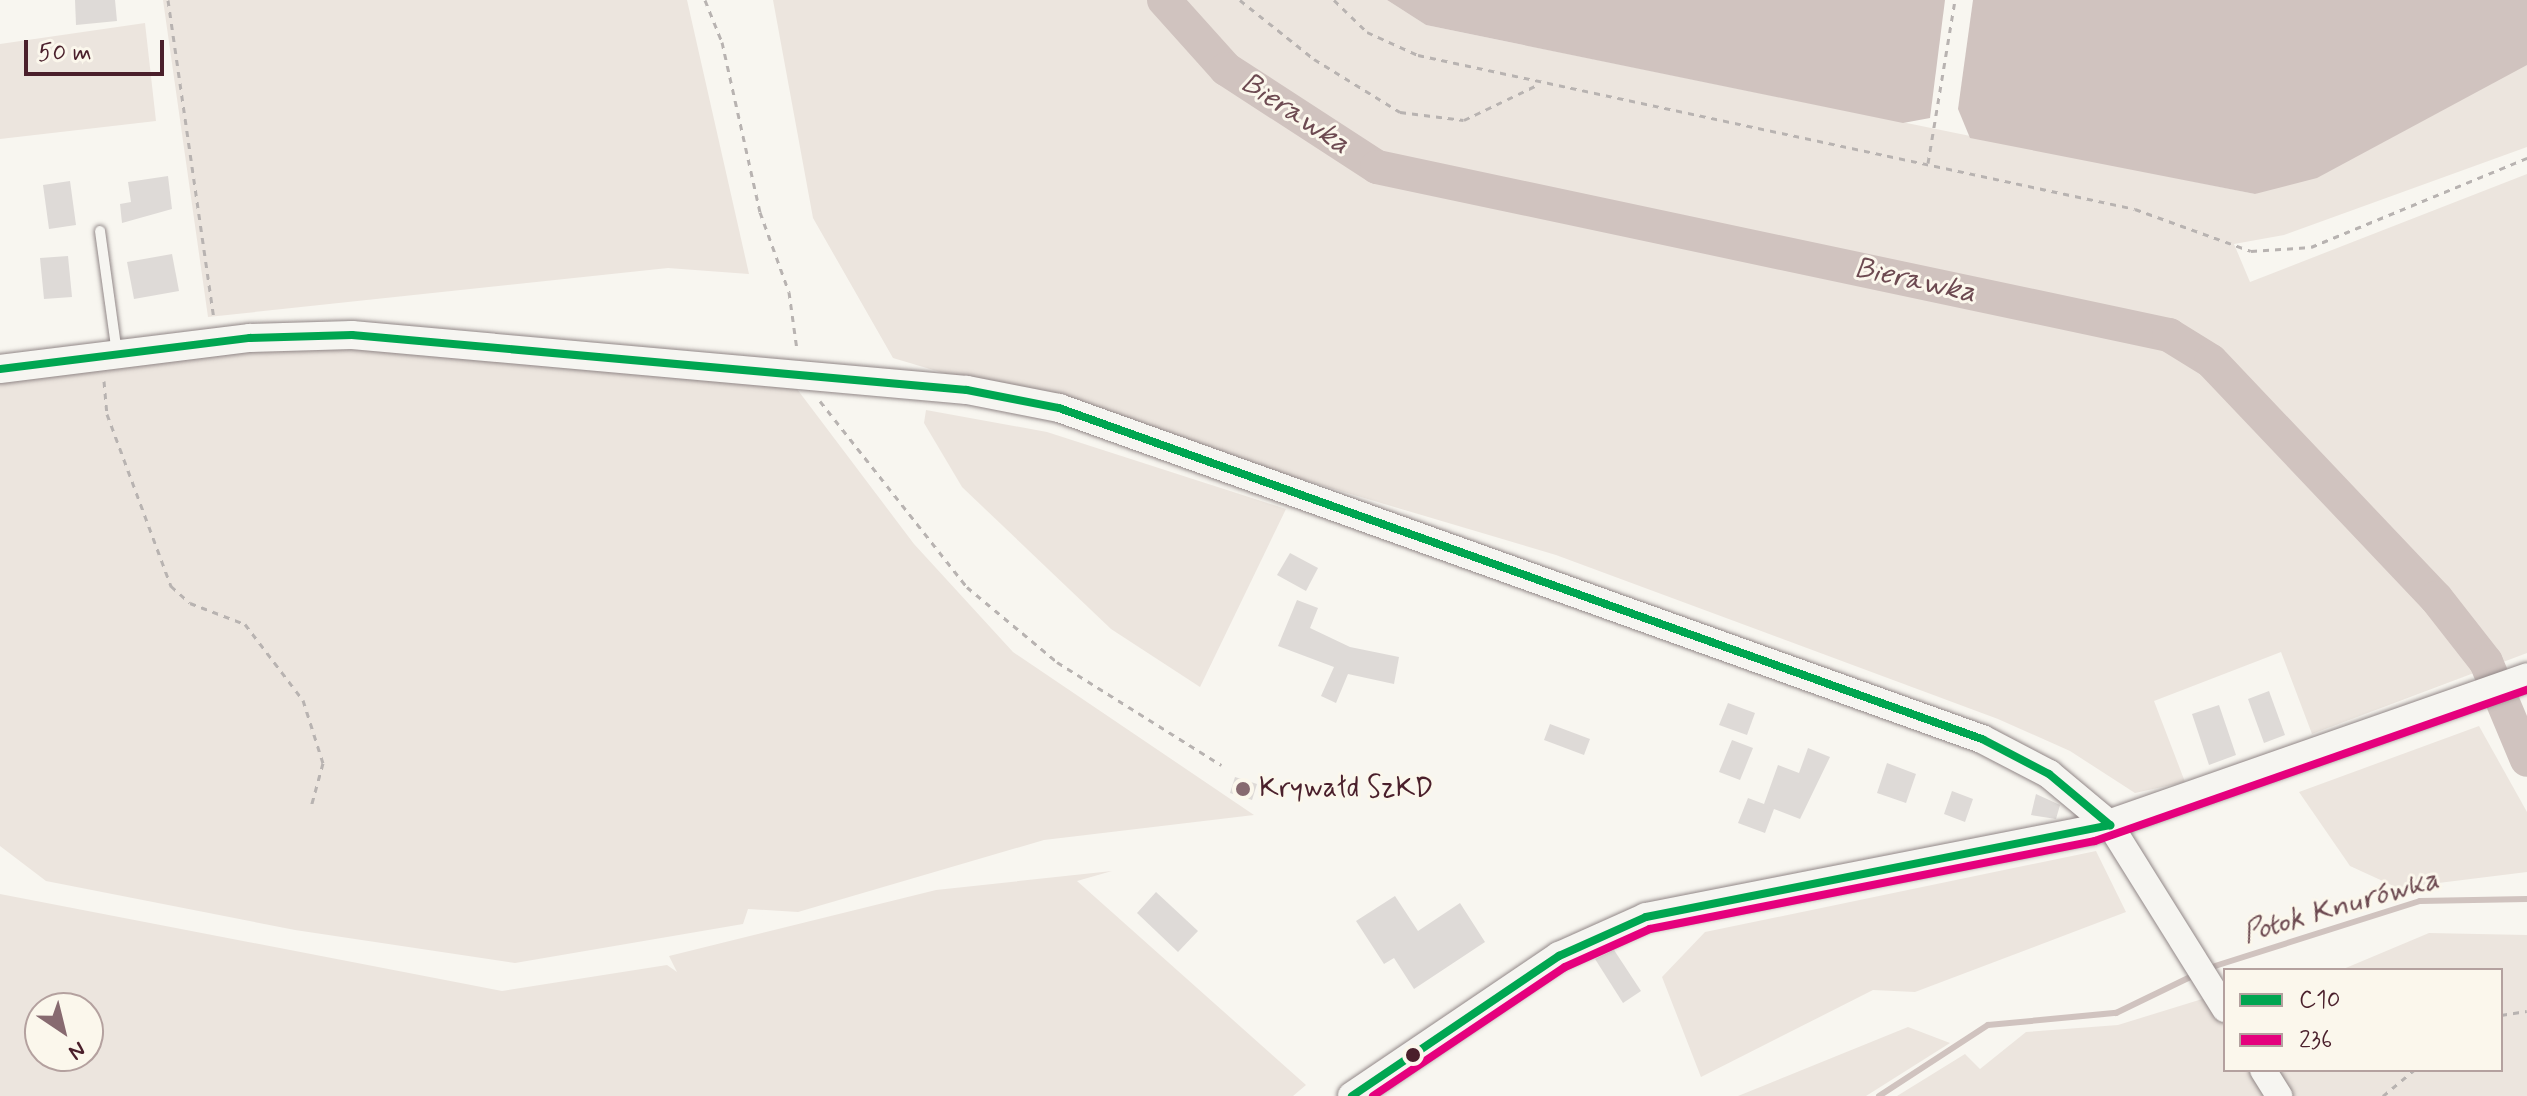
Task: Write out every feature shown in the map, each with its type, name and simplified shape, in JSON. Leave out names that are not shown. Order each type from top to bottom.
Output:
[{"type":"main road","points":[[0,369],[218,342],[352,335],[458,341],[1028,402],[1189,450],[1982,739],[2049,774],[2110,825]]},
{"type":"main road","points":[[1352,1096],[1540,968],[1636,921],[2110,825],[2453,706],[2527,677]]},
{"type":"street","points":[[2110,825],[2223,1006]]},
{"type":"street","points":[[2264,1072],[2279,1096]]},
{"type":"lane","points":[[100,231],[110,357]]},
{"type":"path","points":[[168,0],[218,342]]},
{"type":"path","points":[[705,0],[722,42],[760,212],[789,292],[798,375],[967,587],[1057,662],[1221,765]]},
{"type":"path","points":[[1240,0],[1357,88],[1428,120],[1464,120],[1541,83]]},
{"type":"path","points":[[1334,0],[1367,32],[1418,55],[1482,64],[1541,83],[2135,209],[2251,251],[2285,254],[2527,158]]},
{"type":"path","points":[[1928,163],[1955,0]]},
{"type":"path","points":[[110,357],[107,414],[171,586],[190,603],[245,624],[303,700],[323,763],[311,807]]},
{"type":"path","points":[[2503,1015],[2527,1011]]},
{"type":"path","points":[[2383,1096],[2412,1072]]},
{"type":"shaded area","points":[[163,0],[687,0],[749,274],[668,268],[208,317]]},
{"type":"shaded area","points":[[773,0],[1387,0],[1426,25],[2255,194],[2527,61],[2527,147],[2284,235],[2234,244],[2250,282],[2527,174],[2527,653],[2312,734],[2281,652],[2154,701],[2185,782],[2135,793],[2070,751],[1998,719],[1556,555],[893,358],[813,218]]},
{"type":"shaded area","points":[[1387,0],[1945,0],[1930,118],[1903,123],[1426,25]]},
{"type":"shaded area","points":[[1973,0],[2527,0],[2527,65],[2317,178],[2255,194],[1970,138],[1958,109]]},
{"type":"shaded area","points":[[145,23],[156,121],[0,139],[0,44]]},
{"type":"shaded area","points":[[302,343],[794,385],[914,544],[1013,652],[1254,815],[1044,840],[798,912],[748,909],[743,924],[515,963],[295,930],[46,881],[0,846],[0,378]]},
{"type":"shaded area","points":[[926,410],[1047,432],[1286,509],[1200,687],[1111,629],[962,487],[924,423]]},
{"type":"shaded area","points":[[2479,726],[2527,812],[2527,872],[2398,888],[2350,866],[2299,792]]},
{"type":"shaded area","points":[[2096,851],[2126,912],[1915,992],[1873,990],[1701,1077],[1662,977],[1705,932]]},
{"type":"shaded area","points":[[1112,871],[1077,881],[1306,1085],[1293,1096],[0,1096],[0,894],[502,991],[667,965],[677,972],[669,956],[936,890]]},
{"type":"shaded area","points":[[2429,933],[2527,935],[2527,1096],[1897,1096],[1965,1054],[1980,1069],[2026,1032],[2118,1025],[2223,993],[2223,1072],[2503,1072],[2503,968],[2346,968]]},
{"type":"shaded area","points":[[1908,1027],[1950,1043],[1866,1096],[1738,1096]]},
{"type":"building","points":[[75,0],[115,0],[117,21],[76,25]]},
{"type":"building","points":[[168,176],[172,209],[122,223],[120,204],[131,202],[128,182]]},
{"type":"building","points":[[70,181],[76,225],[49,229],[43,185]]},
{"type":"building","points":[[172,254],[179,291],[134,299],[127,262]]},
{"type":"building","points":[[68,256],[72,297],[44,299],[40,258]]},
{"type":"building","points":[[1290,553],[1318,568],[1306,591],[1277,575]]},
{"type":"building","points":[[1297,600],[1318,608],[1310,628],[1350,647],[1399,657],[1394,684],[1348,674],[1336,703],[1321,696],[1334,667],[1278,646]]},
{"type":"building","points":[[2269,691],[2285,735],[2264,743],[2248,699]]},
{"type":"building","points":[[1728,703],[1755,713],[1747,735],[1719,725]]},
{"type":"building","points":[[2219,705],[2236,755],[2209,765],[2192,714]]},
{"type":"building","points":[[1550,724],[1590,739],[1584,755],[1544,740]]},
{"type":"building","points":[[1732,740],[1753,748],[1740,780],[1719,772]]},
{"type":"building","points":[[1808,748],[1830,757],[1800,819],[1774,809],[1765,833],[1738,823],[1748,798],[1764,804],[1778,765],[1799,773]]},
{"type":"building","points":[[1887,763],[1916,774],[1906,803],[1877,793]]},
{"type":"building","name":"Krywałd SzKD","points":[[1235,777],[1257,784],[1252,800],[1230,793]]},
{"type":"building","points":[[1952,791],[1973,799],[1965,822],[1944,814]]},
{"type":"building","points":[[2036,794],[2060,805],[2056,819],[2031,815]]},
{"type":"building","points":[[1156,892],[1198,931],[1178,952],[1137,913]]},
{"type":"building","points":[[1395,896],[1418,931],[1460,903],[1485,942],[1414,989],[1394,958],[1384,964],[1356,921]]},
{"type":"building","points":[[1614,950],[1641,991],[1623,1003],[1595,959]]},
{"type":"waterway","name":"Bierawka","points":[[1164,0],[1226,69],[1377,167],[2169,335],[2211,361],[2436,598],[2486,662],[2527,760]]},
{"type":"waterway","name":"Potok Knurówka","points":[[2215,966],[2420,901],[2527,899]]},
{"type":"waterway","name":"Potok Knurówka","points":[[1879,1096],[1988,1025],[2116,1013],[2190,977]]},
{"type":"transit line","name":"C10","points":[[0,369],[250,338],[352,335],[967,390],[1059,408],[1982,739],[2049,774],[2110,825]]},
{"type":"transit line","name":"236","points":[[1373,1096],[1565,967],[1650,929],[2095,841],[2527,690]]},
{"type":"transit line","name":"C10","points":[[1352,1096],[1559,956],[1646,917],[2110,825]]},
{"type":"place","name":"Krywałd SzKD","points":[[1243,789]]}]
